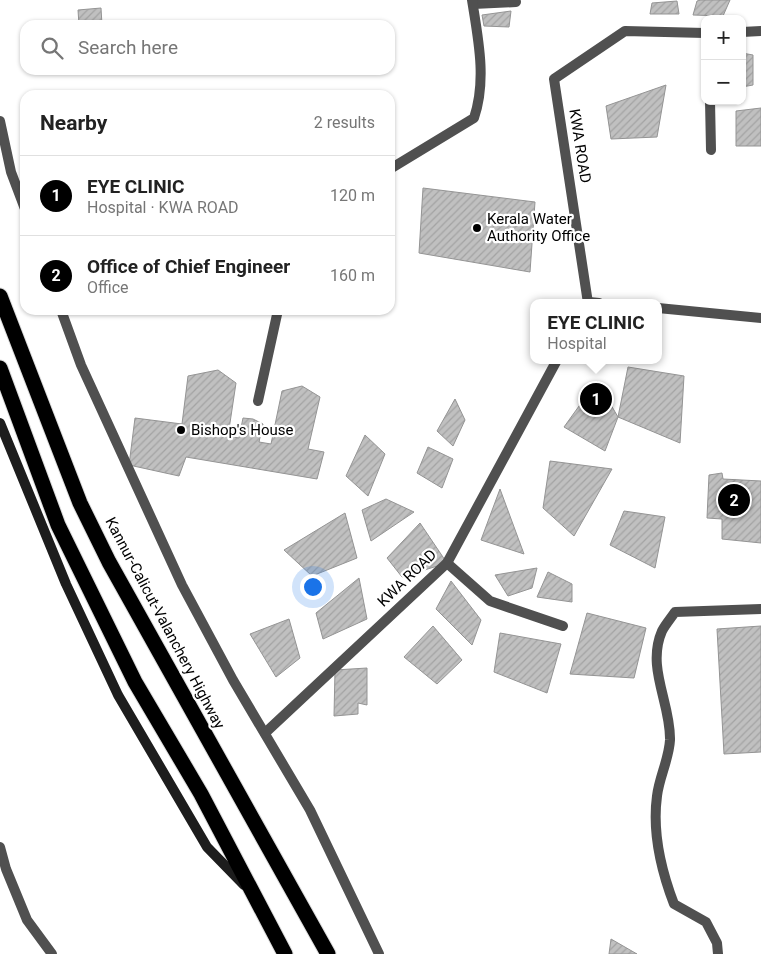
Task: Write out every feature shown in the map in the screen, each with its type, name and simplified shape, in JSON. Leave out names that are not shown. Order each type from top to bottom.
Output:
[{"type":"highway","name":"Kannur-Calicut-Valanchery Highway","points":[[0,296],[80,503],[109,562],[328,954]]},
{"type":"highway","points":[[0,368],[58,525],[136,682],[201,794],[285,954]]},
{"type":"street","points":[[395,166],[474,118],[479,103],[480,51],[472,2],[516,2]]},
{"type":"street","name":"KWA ROAD","points":[[591,299],[554,79],[625,31],[701,33]]},
{"type":"street","points":[[746,32],[761,31]]},
{"type":"street","points":[[710,105],[711,150]]},
{"type":"street","points":[[0,121],[11,172],[20,196]]},
{"type":"street","points":[[662,308],[761,318]]},
{"type":"street","points":[[63,315],[81,365],[182,585],[233,680],[310,810],[379,954]]},
{"type":"street","points":[[258,401],[277,315]]},
{"type":"street","name":"KWA ROAD","points":[[265,733],[447,563],[555,364]]},
{"type":"street","points":[[0,423],[66,584],[118,695],[207,847],[252,893]]},
{"type":"street","points":[[447,563],[490,601],[563,626]]},
{"type":"street","points":[[718,954],[716,943],[706,922],[674,904],[658,853],[657,797],[670,741],[667,709],[658,680],[657,650],[662,631],[675,612],[761,609]]},
{"type":"street","points":[[0,847],[6,869],[27,920],[52,954]]},
{"type":"building","points":[[730,0],[723,15],[693,15],[697,1]]},
{"type":"building","points":[[677,1],[679,14],[650,14],[652,3]]},
{"type":"building","points":[[101,8],[102,20],[79,20],[78,10]]},
{"type":"building","points":[[511,11],[509,27],[484,26],[482,15]]},
{"type":"building","points":[[746,54],[753,55],[753,85],[746,86]]},
{"type":"building","points":[[666,85],[657,137],[611,139],[606,106]]},
{"type":"building","points":[[761,108],[761,146],[736,146],[736,111]]},
{"type":"building","name":"Kerala Water Authority Office","points":[[423,188],[535,202],[530,272],[419,253]]},
{"type":"building","points":[[628,367],[684,376],[680,443],[618,417]]},
{"type":"building","name":"Bishop's House","points":[[218,370],[236,383],[228,436],[239,438],[243,418],[253,419],[263,424],[259,442],[271,444],[282,391],[302,386],[320,397],[308,449],[324,452],[317,479],[186,457],[179,476],[129,465],[135,418],[182,424],[188,376]]},
{"type":"building","points":[[597,381],[618,417],[605,451],[564,427]]},
{"type":"building","points":[[455,399],[465,420],[453,446],[437,431]]},
{"type":"building","points":[[365,435],[385,454],[368,496],[346,476]]},
{"type":"building","points":[[428,447],[453,459],[442,488],[417,473]]},
{"type":"building","points":[[550,461],[612,469],[574,536],[543,508]]},
{"type":"building","points":[[722,473],[723,479],[761,481],[761,543],[722,539],[722,519],[707,518],[709,475]]},
{"type":"building","points":[[500,489],[524,554],[481,540]]},
{"type":"building","points":[[386,499],[414,512],[371,541],[362,510]]},
{"type":"building","points":[[624,511],[665,517],[655,568],[610,545]]},
{"type":"building","points":[[345,513],[357,558],[312,576],[284,550]]},
{"type":"building","points":[[420,523],[447,563],[402,577],[387,558]]},
{"type":"building","points":[[537,568],[532,588],[508,596],[495,575]]},
{"type":"building","points":[[548,572],[572,584],[572,602],[537,597]]},
{"type":"building","points":[[359,578],[367,619],[323,639],[316,613]]},
{"type":"building","points":[[451,581],[481,620],[472,645],[436,609]]},
{"type":"building","points":[[587,613],[646,628],[634,678],[570,674]]},
{"type":"building","points":[[289,619],[300,658],[276,677],[250,634]]},
{"type":"building","points":[[433,626],[462,660],[437,684],[404,657]]},
{"type":"building","points":[[761,626],[761,752],[724,754],[717,629]]},
{"type":"building","points":[[500,633],[561,644],[547,693],[494,672]]},
{"type":"building","points":[[367,668],[367,705],[358,703],[358,714],[334,716],[335,670]]},
{"type":"building","points":[[611,939],[637,954],[609,954]]},
{"type":"place","name":"Kerala Water Authority Office","points":[[477,228]]},
{"type":"place","name":"EYE CLINIC","points":[[596,399]]},
{"type":"place","name":"Bishop's House","points":[[181,430]]},
{"type":"place","name":"Office of Chief Engineer","points":[[734,500]]}]
